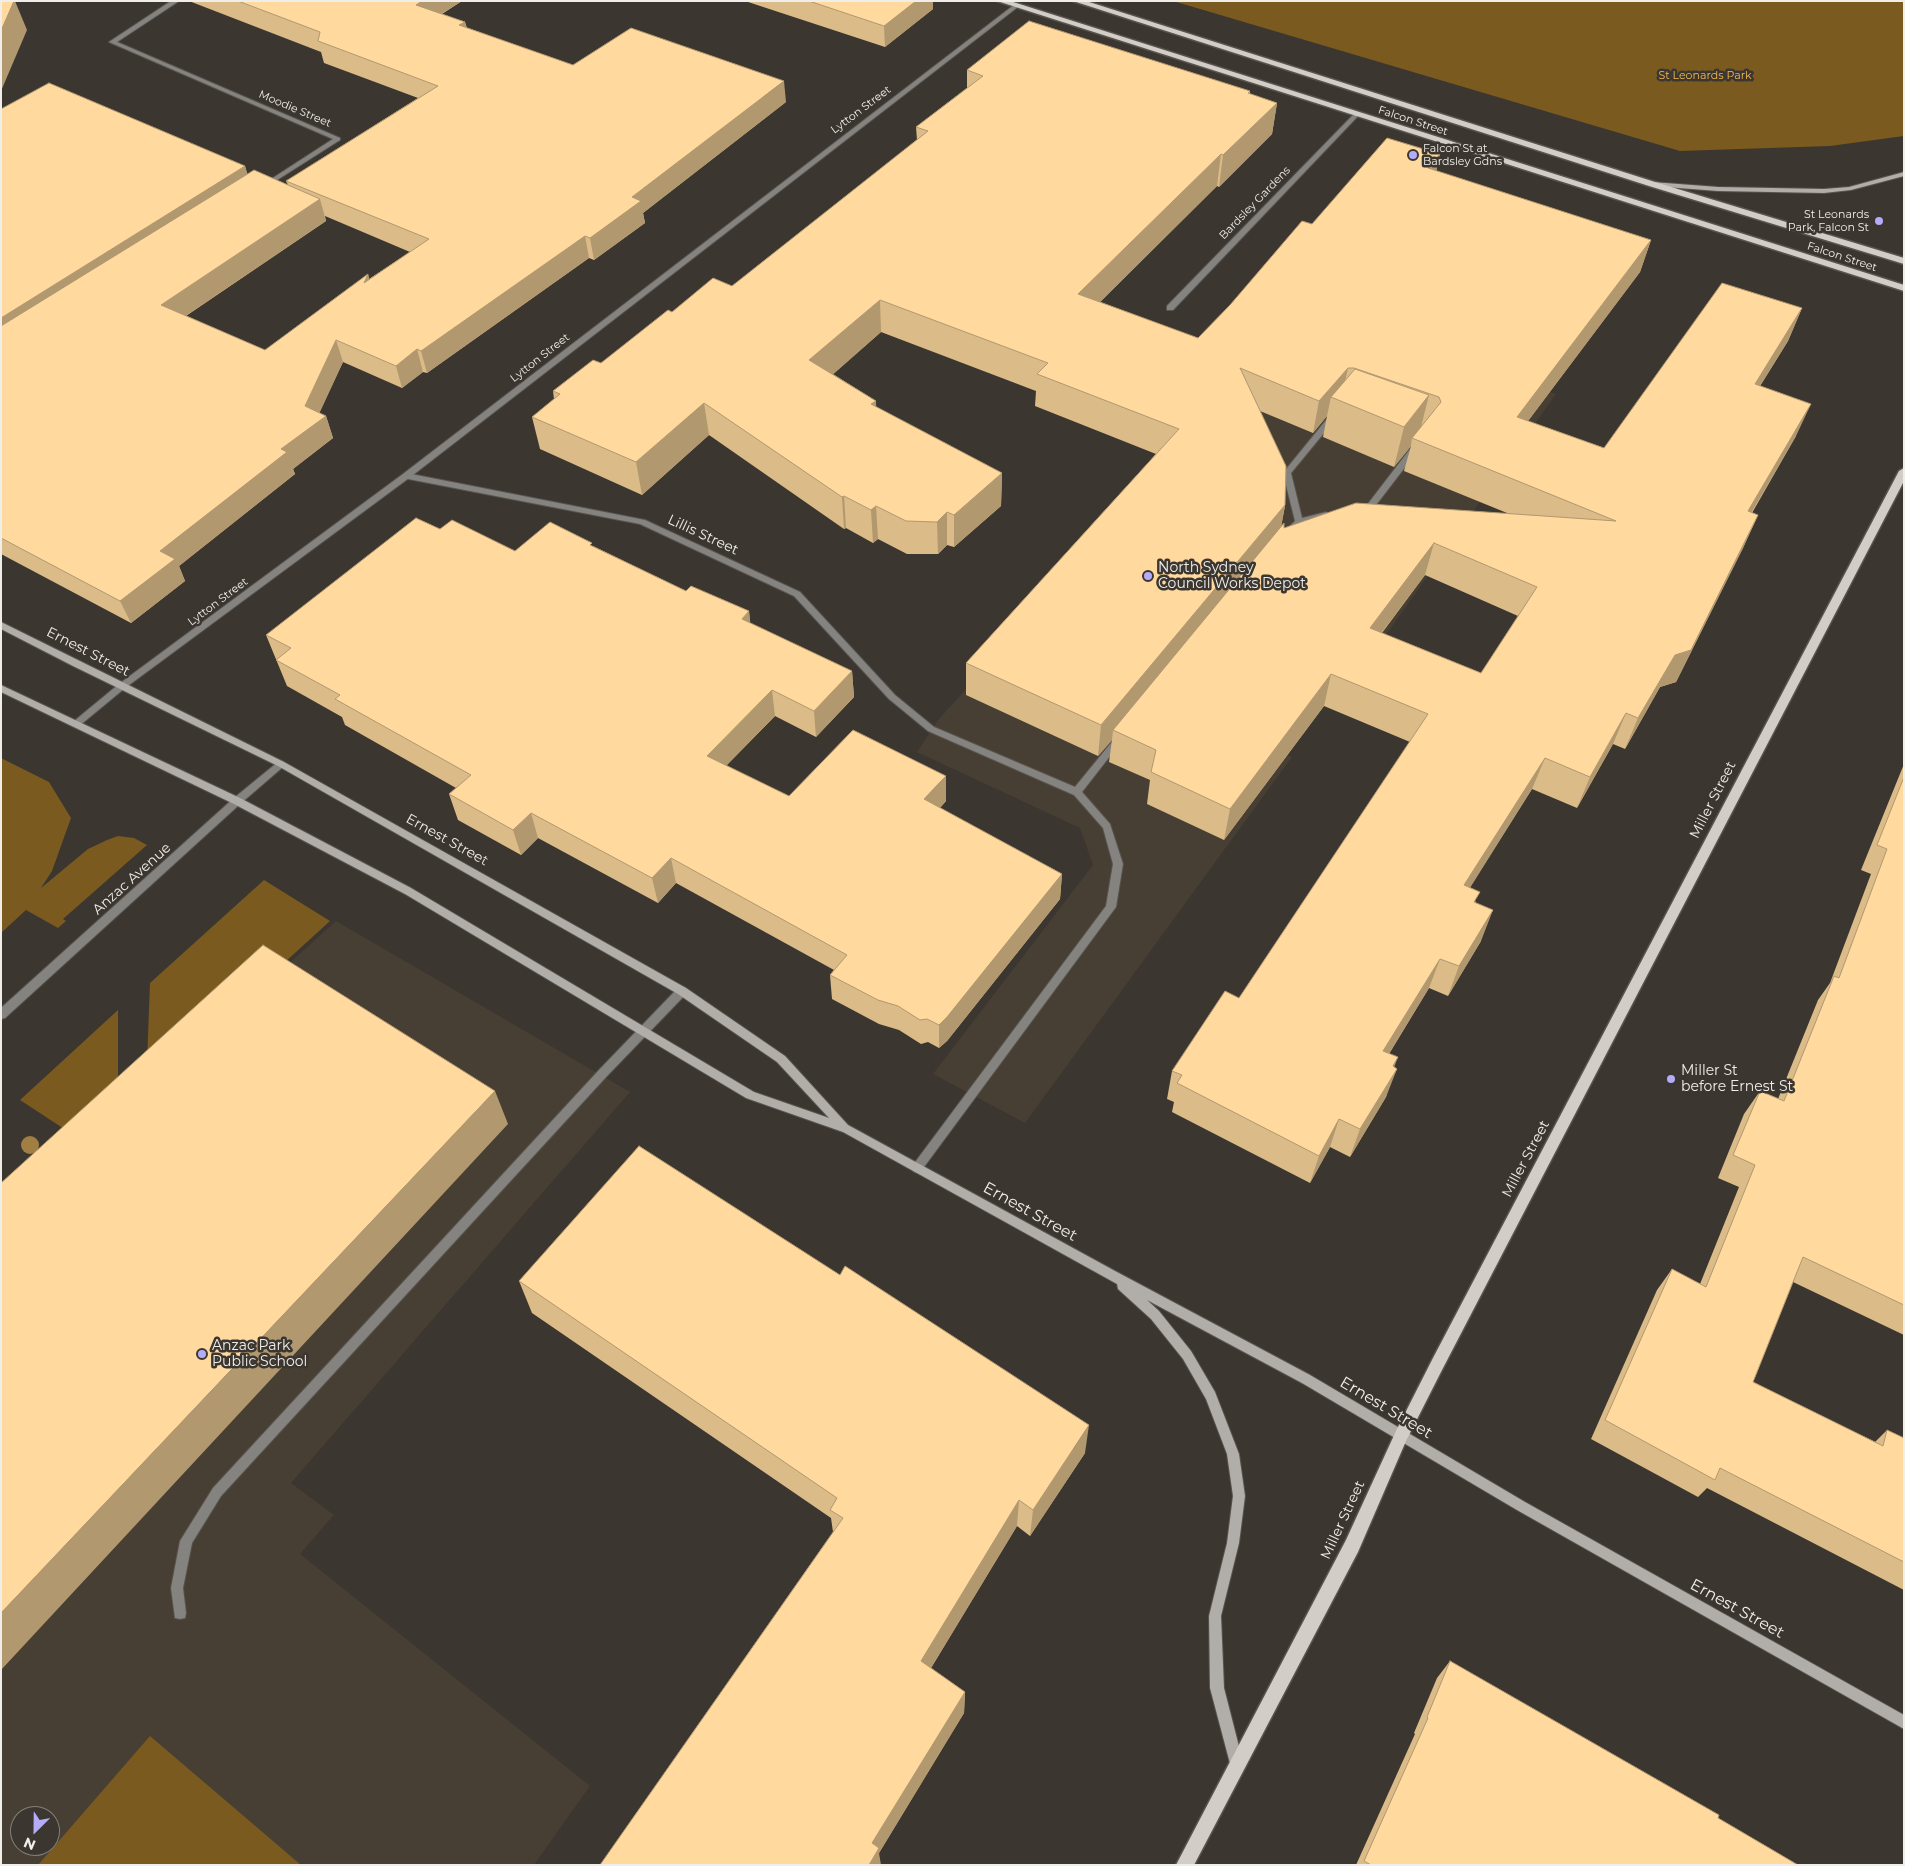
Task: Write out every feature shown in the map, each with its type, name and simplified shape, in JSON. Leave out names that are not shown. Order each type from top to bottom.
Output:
[{"type":"main road","name":"Falcon Street","points":[[1001,1],[1904,288]]},
{"type":"main road","name":"Falcon Street","points":[[1077,1],[1652,184],[1904,261]]},
{"type":"main road","points":[[1652,184],[1718,190],[1824,192],[1849,189],[1904,174]]},
{"type":"main road","name":"Miller Street","points":[[1185,1865],[1238,1767],[1352,1546],[1401,1436],[1904,471]]},
{"type":"main road","name":"Ernest Street","points":[[1,625],[281,764],[682,991],[781,1059],[847,1129]]},
{"type":"main road","name":"Ernest Street","points":[[1,688],[237,801],[408,892],[750,1095],[847,1129],[1111,1275],[1306,1379],[1521,1506],[1904,1722]]},
{"type":"main road","points":[[1111,1275],[1155,1315],[1187,1356],[1211,1396],[1233,1454],[1239,1496],[1233,1543],[1215,1616],[1217,1688],[1238,1767]]},
{"type":"street","points":[[159,1],[169,5]]},
{"type":"street","name":"Moodie Street","points":[[176,1],[112,42],[338,138],[254,192]]},
{"type":"street","name":"Lytton Street","points":[[76,724],[122,686],[406,476],[1016,6]]},
{"type":"street","name":"Bardsley Gardens","points":[[1170,308],[1356,115]]},
{"type":"street","points":[[1299,521],[1287,473],[1338,412]]},
{"type":"street","points":[[1352,510],[1370,507],[1422,440]]},
{"type":"street","name":"Lillis Street","points":[[406,476],[642,522],[797,594],[892,697],[931,729],[1076,792]]},
{"type":"street","points":[[1282,540],[1299,521],[1334,514]]},
{"type":"street","points":[[917,1168],[1111,907],[1118,864],[1107,827],[1076,792],[1127,730]]},
{"type":"street","name":"Anzac Avenue","points":[[1,1015],[237,801],[281,764]]},
{"type":"street","points":[[180,1613],[177,1588],[186,1540],[217,1492],[682,991]]},
{"type":"shaded area","points":[[1324,313],[1556,394],[1376,649],[1346,663],[1284,753],[1292,757],[1025,1123],[933,1074],[1093,865],[1080,828],[917,752],[938,720],[1156,480]]},
{"type":"shaded area","name":"Anzac Park Public School","points":[[336,921],[630,1092],[291,1483],[334,1515],[300,1554],[590,1786],[534,1865],[1,1865],[1,1225]]},
{"type":"green space","name":"St Leonards Park","points":[[1173,1],[1904,1],[1904,136],[1830,146],[1680,151]]},
{"type":"green space","points":[[1,758],[49,782],[71,818],[52,871],[41,888],[88,849],[107,840],[118,836],[134,838],[147,845],[63,919],[66,921],[58,928],[26,910],[1,933]]},
{"type":"green space","points":[[264,880],[330,921],[146,1089],[150,983]]},
{"type":"green space","points":[[118,1010],[118,1101],[78,1138],[20,1100]]},
{"type":"green space","points":[[150,1736],[301,1865],[38,1865],[46,1856],[60,1856],[60,1840]]},
{"type":"building","points":[[1,1],[14,1],[1,31]]},
{"type":"building","points":[[238,1],[422,1],[416,5],[465,22],[459,25],[573,65],[631,28],[784,81],[632,197],[641,201],[590,238],[585,236],[421,351],[417,349],[396,366],[336,340],[305,406],[326,416],[281,449],[287,452],[160,551],[175,559],[120,601],[1,538],[1,326],[254,170],[320,199],[161,305],[265,350],[368,274],[364,283],[429,239],[286,181],[438,86],[318,41],[320,32]]},
{"type":"building","points":[[809,1],[916,1],[884,26]]},
{"type":"building","points":[[1029,21],[1250,91],[1248,93],[1277,103],[1223,155],[1221,154],[1078,294],[1198,338],[1230,305],[1302,221],[1312,224],[1387,138],[1440,154],[1428,168],[1651,240],[1517,417],[1604,448],[1722,283],[1802,308],[1755,384],[1811,404],[1748,511],[1758,515],[1691,650],[1675,655],[1638,718],[1626,713],[1590,777],[1545,758],[1464,885],[1480,892],[1474,902],[1493,910],[1459,966],[1440,959],[1383,1051],[1398,1057],[1393,1066],[1397,1069],[1360,1129],[1339,1119],[1319,1156],[1177,1083],[1182,1075],[1172,1071],[1225,991],[1239,998],[1428,714],[1331,674],[1230,809],[1151,772],[1156,750],[1113,730],[1284,523],[1284,528],[1356,503],[1616,521],[1412,438],[1441,402],[1439,397],[1354,368],[1348,368],[1319,401],[1240,368],[1286,466],[1285,505],[1101,725],[966,663],[1179,429],[1037,374],[1048,363],[880,300],[809,360],[876,401],[871,404],[1002,473],[954,515],[947,512],[937,522],[906,521],[876,506],[871,510],[844,496],[842,497],[704,403],[636,462],[532,417],[560,394],[553,391],[593,360],[601,363],[668,310],[672,312],[713,278],[732,286],[928,131],[916,127],[983,76],[967,70]],"holes":[[[1434,543],[1537,587],[1481,673],[1370,628]]]},
{"type":"building","points":[[49,83],[245,166],[1,318],[1,109]]},
{"type":"building","points":[[1355,369],[1429,395],[1404,427],[1331,397]]},
{"type":"building","points":[[416,518],[440,529],[452,520],[515,551],[550,522],[592,543],[590,545],[686,591],[691,586],[749,611],[742,619],[852,671],[814,711],[772,690],[707,756],[789,796],[853,730],[946,776],[924,799],[1062,874],[939,1025],[927,1019],[920,1020],[898,1006],[878,1000],[830,975],[847,955],[671,858],[652,878],[531,813],[513,830],[449,794],[471,775],[335,699],[340,695],[276,660],[291,648],[266,635]]},
{"type":"building","points":[[1904,777],[1904,1305],[1803,1257],[1753,1382],[1883,1446],[1887,1430],[1904,1438],[1904,1562],[1720,1468],[1715,1480],[1605,1420],[1672,1269],[1706,1287],[1755,1165],[1733,1155],[1760,1091],[1784,1101],[1834,976],[1839,978],[1887,849],[1877,845]]},
{"type":"building","points":[[263,945],[495,1091],[1,1613],[1,1183]]},
{"type":"building","points":[[639,1146],[840,1275],[845,1266],[1089,1425],[1033,1510],[1019,1500],[921,1661],[965,1692],[872,1843],[879,1848],[869,1865],[600,1865],[843,1518],[830,1510],[837,1498],[519,1281]]},
{"type":"building","points":[[1450,1661],[1719,1815],[1718,1818],[1798,1865],[1371,1865],[1364,1861],[1428,1718]]},
{"type":"place","name":"Falcon St at Bardsley Gdns","points":[[1413,155]]},
{"type":"place","name":"St Leonards Park, Falcon St","points":[[1879,221]]},
{"type":"place","name":"North Sydney Council Works Depot","points":[[1148,576]]},
{"type":"place","name":"Miller St before Ernest St","points":[[1671,1079]]},
{"type":"place","name":"Anzac Park Public School","points":[[202,1354]]}]
